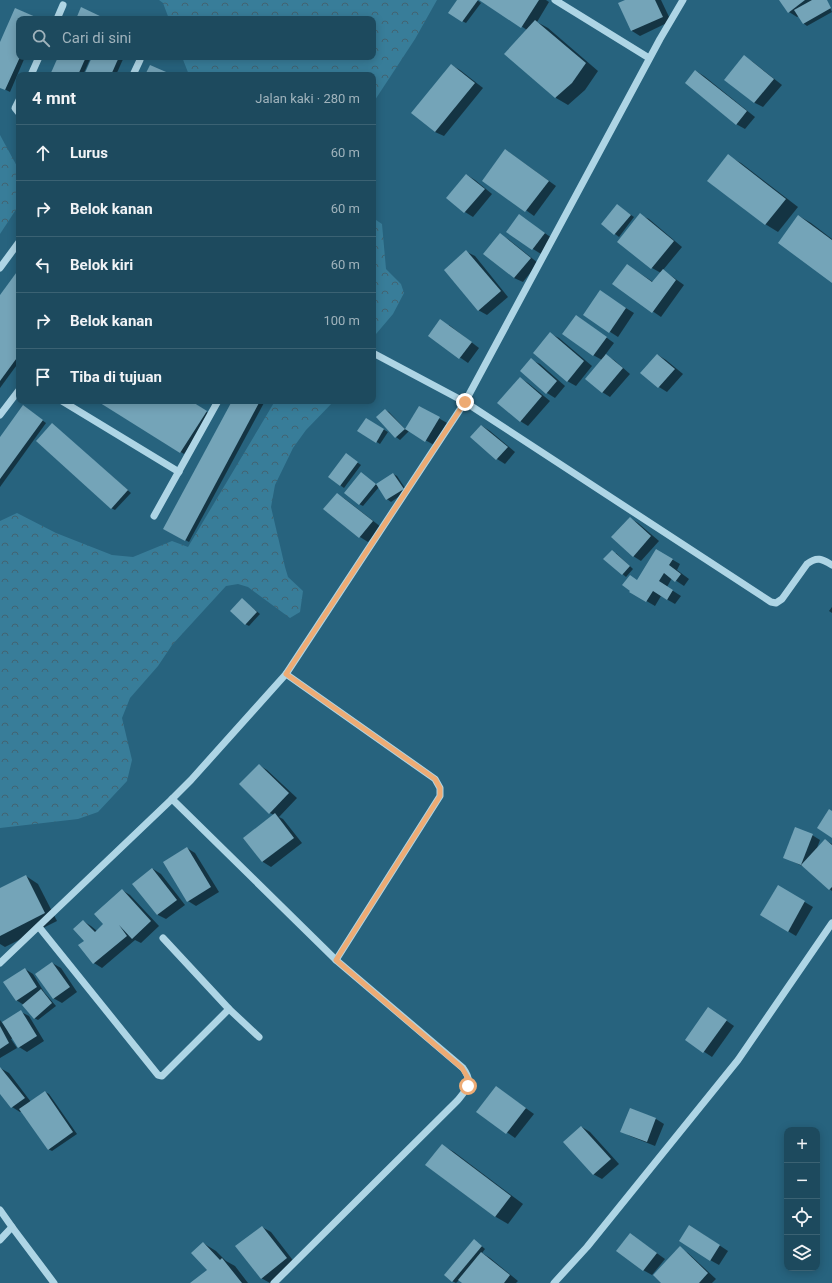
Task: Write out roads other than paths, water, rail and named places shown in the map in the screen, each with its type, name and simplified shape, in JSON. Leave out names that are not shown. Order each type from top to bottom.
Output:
[{"type":"street","points":[[555,0],[649,58]]},
{"type":"street","points":[[0,963],[172,799],[286,674],[465,402],[649,58],[683,0]]},
{"type":"street","points":[[58,16],[63,5]]},
{"type":"street","points":[[32,72],[38,60]]},
{"type":"street","points":[[134,72],[140,60]]},
{"type":"street","points":[[0,268],[16,246]]},
{"type":"street","points":[[376,354],[465,402],[774,603],[782,599],[807,564],[812,560],[822,559],[832,565]]},
{"type":"street","points":[[0,415],[16,394]]},
{"type":"street","points":[[67,404],[179,472]]},
{"type":"street","points":[[154,516],[216,404]]},
{"type":"street","points":[[286,674],[435,779],[440,788],[440,796],[336,960]]},
{"type":"street","points":[[172,799],[336,960],[462,1068],[468,1078],[468,1086],[457,1101],[274,1283]]},
{"type":"street","points":[[554,1283],[587,1247],[738,1060],[832,923]]},
{"type":"street","points":[[39,927],[158,1075],[162,1076],[229,1009]]},
{"type":"street","points":[[163,938],[229,1009],[259,1037]]},
{"type":"street","points":[[0,1210],[54,1283]]},
{"type":"street","points":[[0,1240],[12,1227]]}]
